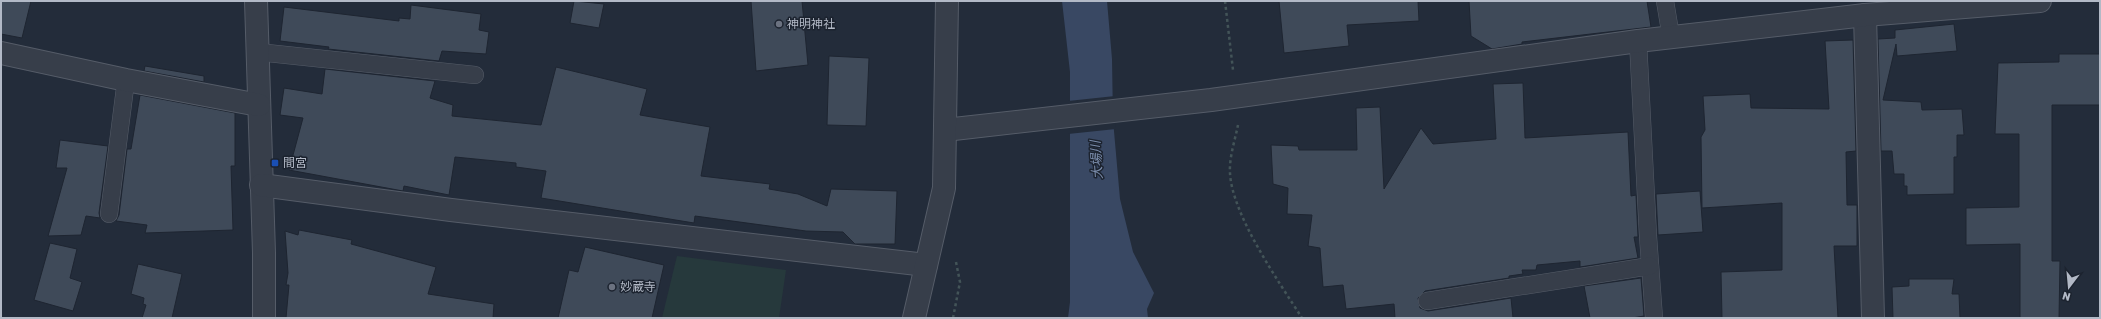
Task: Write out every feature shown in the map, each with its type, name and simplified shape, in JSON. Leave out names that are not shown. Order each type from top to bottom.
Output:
[{"type":"street","points":[[256,1],[260,105],[264,318]]},
{"type":"street","points":[[914,318],[926,265],[932,247],[954,129],[947,1]]},
{"type":"street","points":[[954,129],[1211,100],[1670,37],[1865,15],[2040,1]]},
{"type":"street","points":[[1865,15],[1873,318]]},
{"type":"street","points":[[1,53],[126,80],[260,105]]},
{"type":"street","points":[[261,185],[451,210],[926,265]]},
{"type":"lane","points":[[1665,1],[1670,37]]},
{"type":"lane","points":[[1638,41],[1654,318]]},
{"type":"lane","points":[[258,52],[475,75]]},
{"type":"lane","points":[[109,214],[126,80]]},
{"type":"lane","points":[[1427,300],[1650,266]]},
{"type":"path","points":[[1224,1],[1238,120],[1230,173],[1239,208],[1269,266],[1302,318]]},
{"type":"shaded area","points":[[677,256],[786,270],[779,318],[662,318]]},
{"type":"water","name":"大場川","points":[[1062,1],[1107,1],[1112,59],[1113,120],[1120,199],[1133,252],[1154,293],[1147,309],[1148,318],[1068,318],[1070,302],[1070,72]]},
{"type":"pier","points":[[1115,96],[1116,129],[1068,134],[1068,101]]},
{"type":"building","points":[[1,1],[31,1],[22,38],[1,34]]},
{"type":"building","points":[[574,1],[604,4],[599,28],[570,23]]},
{"type":"building","points":[[751,1],[802,1],[808,65],[756,71]]},
{"type":"building","points":[[1279,1],[1418,1],[1419,21],[1347,25],[1349,46],[1284,53]]},
{"type":"building","points":[[1469,1],[1647,1],[1651,27],[1522,42],[1522,44],[1492,49],[1471,36]]},
{"type":"building","points":[[411,5],[481,14],[479,30],[489,32],[486,54],[442,51],[439,61],[328,49],[329,47],[280,41],[284,7],[399,21],[399,18],[410,19]]},
{"type":"building","points":[[1954,24],[1957,51],[1897,56],[1896,44],[1883,100],[1921,102],[1922,110],[1962,109],[1964,135],[1957,135],[1957,157],[1954,157],[1954,194],[1907,195],[1907,186],[1904,186],[1904,174],[1894,174],[1892,151],[1881,151],[1878,39],[1895,38],[1895,30]]},
{"type":"building","points":[[1853,40],[1856,151],[1846,152],[1847,205],[1857,205],[1857,246],[1834,246],[1838,318],[1722,318],[1721,272],[1782,270],[1782,203],[1702,208],[1701,137],[1705,130],[1703,96],[1750,94],[1751,108],[1829,109],[1825,41]]},
{"type":"building","points":[[2059,54],[2100,54],[2100,105],[2052,105],[2052,261],[2060,261],[2059,318],[2020,318],[2020,244],[1966,245],[1966,208],[2019,207],[2019,134],[1995,134],[1998,63],[2059,62]]},
{"type":"building","points":[[829,56],[869,58],[866,126],[827,125]]},
{"type":"building","points":[[145,66],[204,76],[204,82],[144,71]]},
{"type":"building","points":[[556,67],[647,89],[640,115],[710,127],[701,176],[770,184],[769,189],[798,194],[827,206],[831,189],[897,191],[895,244],[855,244],[843,232],[806,231],[695,216],[694,223],[541,198],[546,171],[516,167],[516,163],[455,157],[449,195],[404,186],[403,191],[289,170],[303,118],[280,115],[284,88],[322,94],[325,69],[435,81],[430,98],[453,105],[452,116],[541,125]]},
{"type":"building","points":[[1523,83],[1525,138],[1628,132],[1631,196],[1636,195],[1638,237],[1634,237],[1638,258],[1580,267],[1580,261],[1537,265],[1536,270],[1522,270],[1523,274],[1509,276],[1509,278],[1425,291],[1418,298],[1420,308],[1428,311],[1511,298],[1513,318],[1395,318],[1394,304],[1346,309],[1343,285],[1323,287],[1320,248],[1308,246],[1312,215],[1287,214],[1288,188],[1273,184],[1271,145],[1298,146],[1299,150],[1357,150],[1356,108],[1380,107],[1384,189],[1421,128],[1433,144],[1496,139],[1493,84]]},
{"type":"building","points":[[140,95],[235,113],[235,166],[231,166],[233,230],[145,233],[147,225],[116,221],[119,215],[127,149],[131,149]]},
{"type":"building","points":[[60,140],[108,146],[99,213],[100,218],[86,216],[81,235],[48,236],[67,168],[56,168]]},
{"type":"building","points":[[1700,191],[1703,232],[1658,235],[1656,194]]},
{"type":"building","points":[[299,230],[352,240],[351,244],[436,267],[428,294],[494,304],[493,318],[286,318],[289,285],[286,285],[288,273],[285,231],[298,235]]},
{"type":"building","points":[[50,243],[77,249],[70,278],[82,282],[73,311],[34,300]]},
{"type":"building","name":"妙蔵寺","points":[[585,247],[664,265],[652,318],[558,318],[569,270],[578,272]]},
{"type":"building","points":[[138,264],[182,274],[172,318],[142,318],[146,305],[143,304],[144,298],[131,294]]},
{"type":"building","points":[[1641,278],[1644,316],[1632,318],[1590,318],[1584,286]]},
{"type":"building","points":[[1909,279],[1954,279],[1952,294],[1959,294],[1960,318],[1893,318],[1892,287],[1909,286]]},
{"type":"place","name":"神明神社","points":[[779,24]]},
{"type":"place","name":"間宮","points":[[275,163]]},
{"type":"place","name":"妙蔵寺","points":[[612,287]]}]
